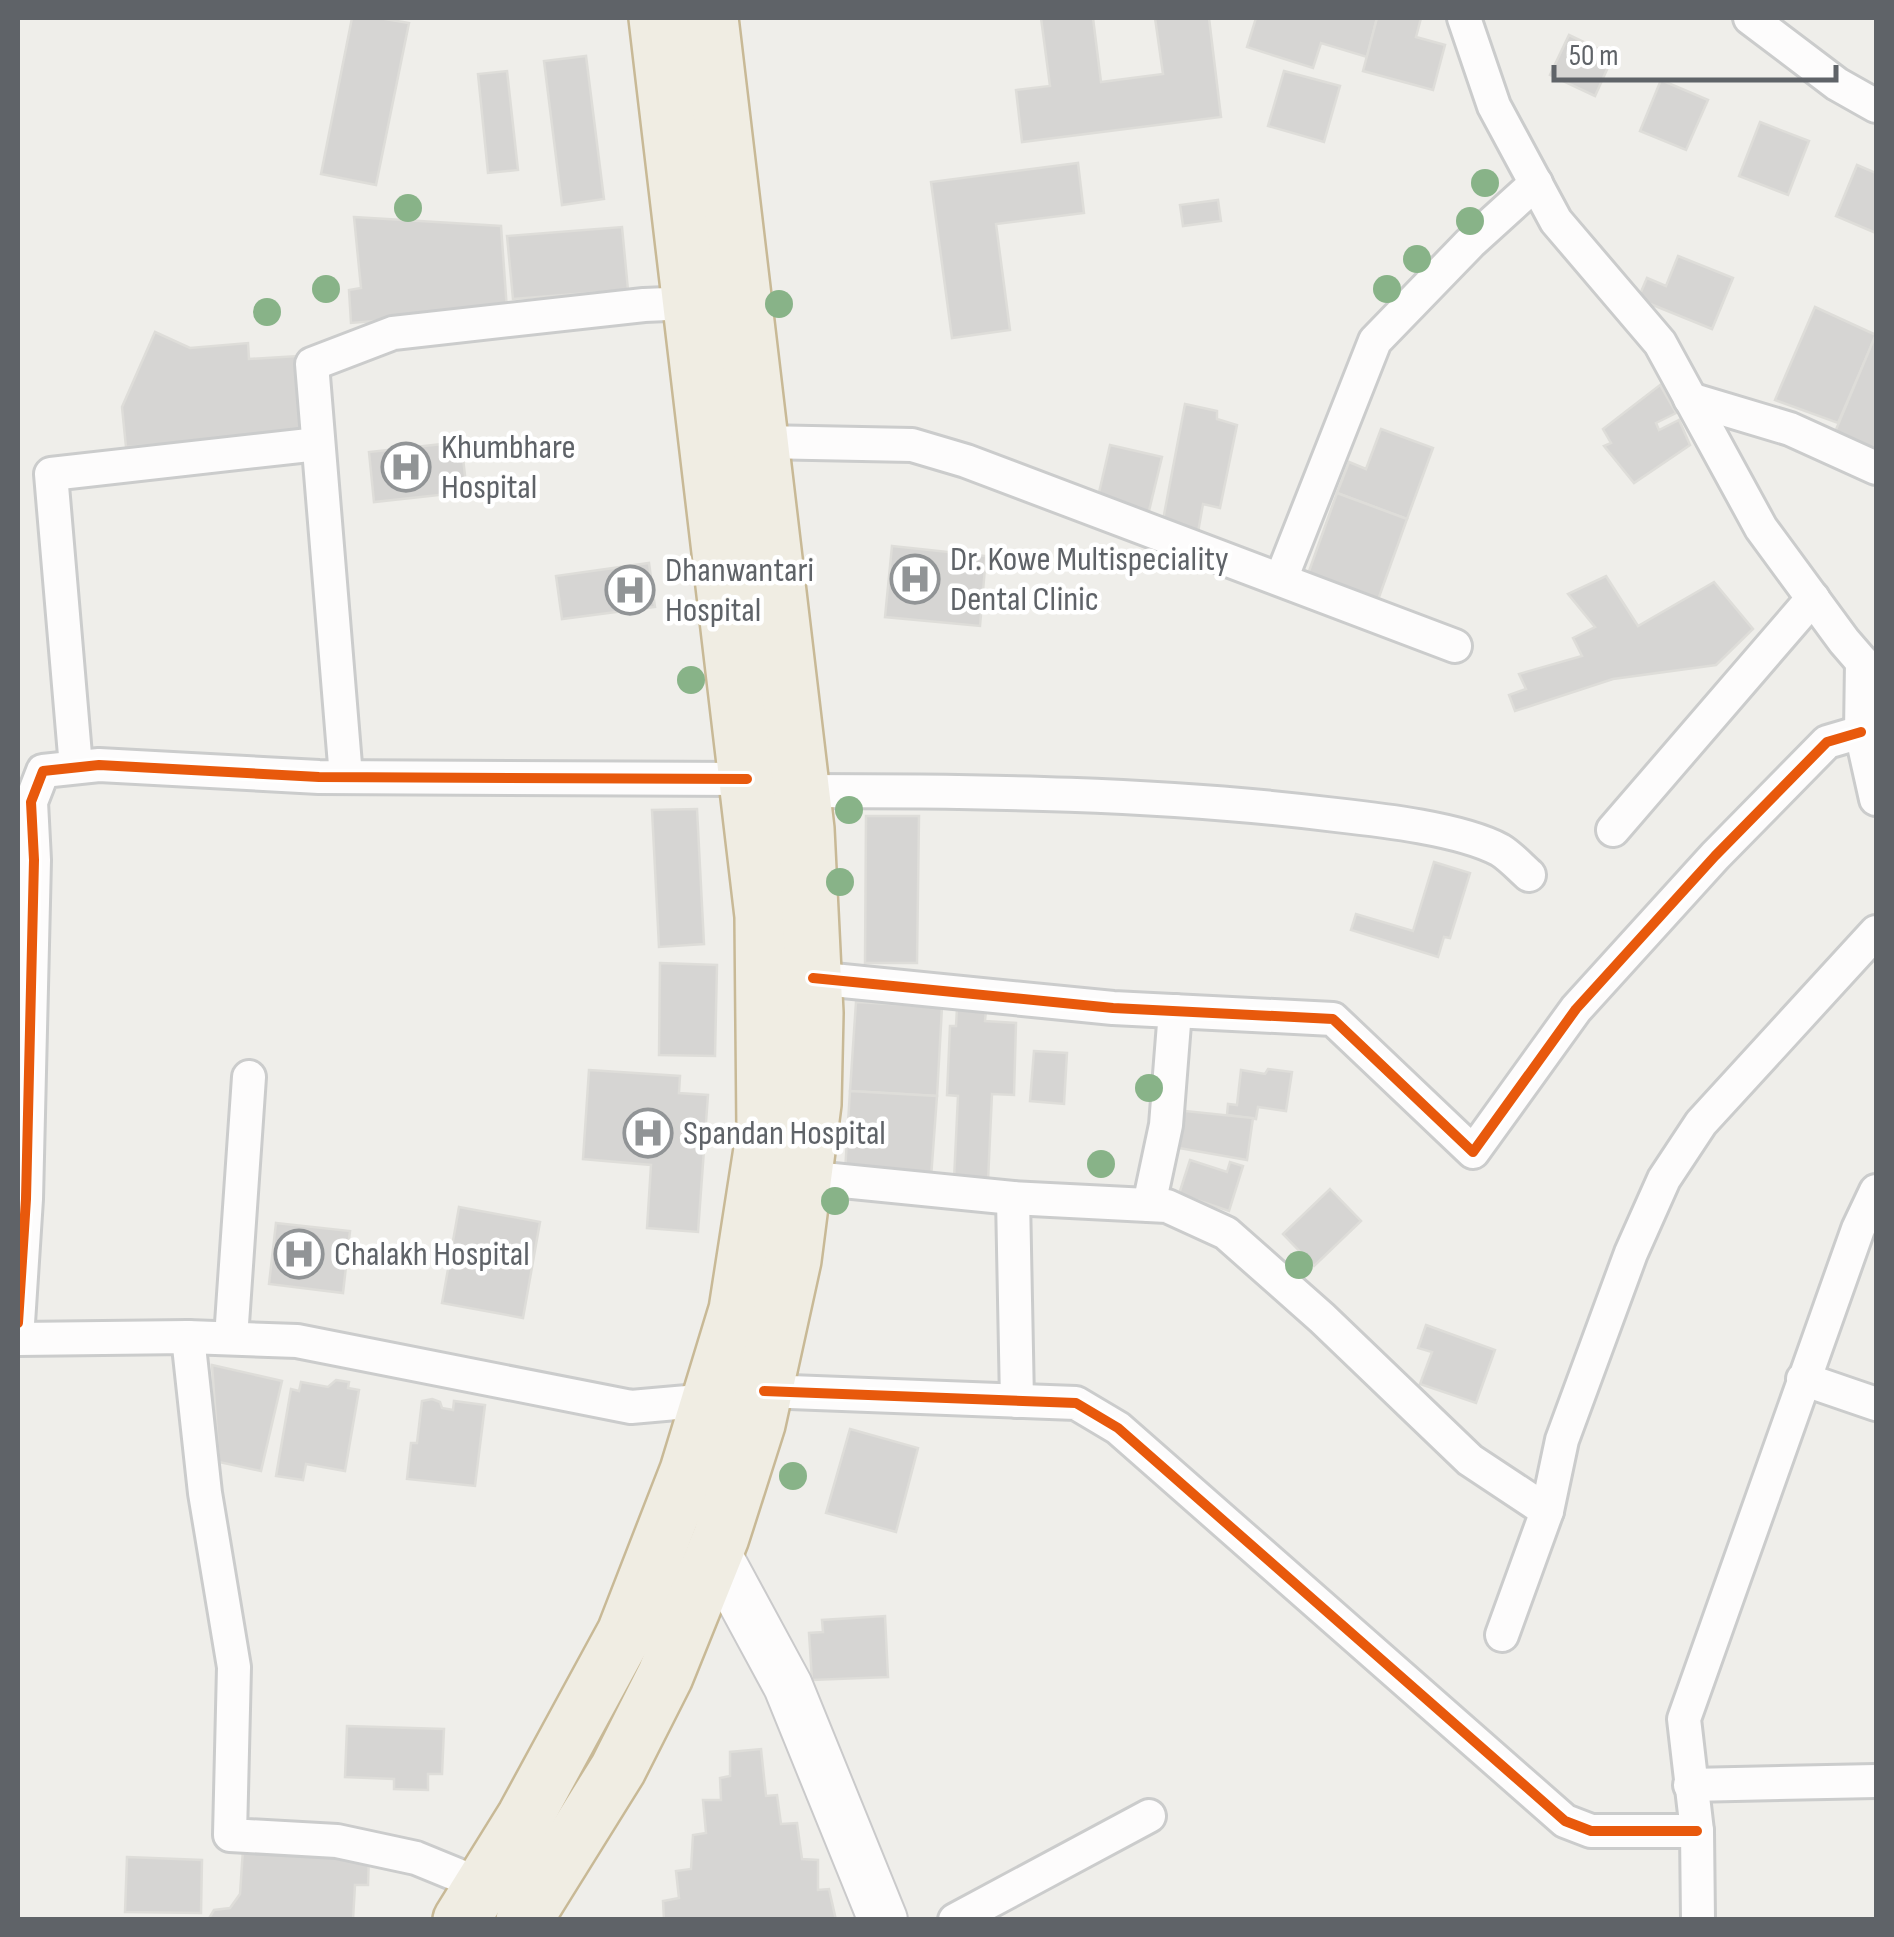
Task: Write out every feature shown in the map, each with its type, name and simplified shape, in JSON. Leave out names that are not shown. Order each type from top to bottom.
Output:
[{"type":"highway","points":[[472,1902],[525,1817],[624,1633],[688,1471],[737,1310],[765,1130],[763,916],[657,18]]},
{"type":"highway","points":[[524,1920],[618,1770],[665,1676],[716,1551],[764,1392],[793,1260],[813,1104],[813,978],[802,792],[710,18]]},
{"type":"street","points":[[1464,18],[1494,106],[1556,221],[1660,344],[1760,528],[1869,670],[1861,732],[1876,799]]},
{"type":"street","points":[[1750,18],[1837,84],[1876,106]]},
{"type":"street","points":[[1281,579],[1376,341],[1470,243],[1536,184]]},
{"type":"street","points":[[346,777],[312,364],[393,333],[691,303]]},
{"type":"street","points":[[1690,399],[1790,428],[1876,468]]},
{"type":"street","points":[[762,442],[912,445],[966,461],[1454,646]]},
{"type":"street","points":[[76,768],[51,474],[318,444]]},
{"type":"street","points":[[1613,830],[1813,598]]},
{"type":"street","points":[[813,978],[1174,1012],[1333,1019],[1473,1152],[1576,1009],[1716,856],[1827,742],[1861,732]]},
{"type":"street","points":[[18,1322],[28,1099],[32,802],[43,771],[100,765],[346,777],[747,778]]},
{"type":"street","points":[[802,792],[979,791],[1253,804],[1393,822],[1450,834],[1501,850],[1529,875]]},
{"type":"street","points":[[1502,1635],[1546,1510],[1562,1440],[1664,1179],[1701,1123],[1876,932]]},
{"type":"street","points":[[1149,1205],[1166,1125],[1174,1012]]},
{"type":"street","points":[[231,1338],[248,1077]]},
{"type":"street","points":[[803,1177],[1013,1198],[1167,1206],[1226,1233],[1322,1318],[1470,1460],[1546,1510]]},
{"type":"street","points":[[1698,1920],[1697,1831],[1684,1719],[1858,1229],[1876,1191]]},
{"type":"street","points":[[1013,1198],[1017,1401]]},
{"type":"street","points":[[18,1340],[188,1336],[297,1341],[631,1407],[710,1400]]},
{"type":"street","points":[[188,1336],[206,1493],[234,1668],[230,1835],[337,1842],[416,1858],[472,1902]]},
{"type":"street","points":[[1804,1379],[1876,1404]]},
{"type":"street","points":[[764,1392],[1076,1403],[1118,1428],[1565,1822],[1590,1831],[1697,1831]]},
{"type":"street","points":[[716,1551],[788,1686],[883,1920]]},
{"type":"street","points":[[1690,1786],[1876,1781]]},
{"type":"street","points":[[955,1920],[1149,1816]]},
{"type":"building","points":[[352,18],[409,23],[376,185],[321,174]]},
{"type":"building","points":[[1041,18],[1093,18],[1101,82],[1163,74],[1155,18],[1209,18],[1221,117],[1022,142],[1016,90],[1050,86]]},
{"type":"building","points":[[1256,18],[1377,18],[1367,57],[1321,43],[1313,68],[1247,47]]},
{"type":"building","points":[[1377,18],[1421,18],[1416,37],[1445,45],[1433,90],[1363,71]]},
{"type":"building","points":[[1569,35],[1613,56],[1595,96],[1550,75]]},
{"type":"building","points":[[586,56],[604,199],[562,205],[544,61]]},
{"type":"building","points":[[507,71],[518,170],[488,173],[478,74]]},
{"type":"building","points":[[1284,71],[1340,86],[1324,142],[1268,126]]},
{"type":"building","points":[[1661,80],[1708,100],[1686,150],[1640,131]]},
{"type":"building","points":[[1760,122],[1809,141],[1788,195],[1739,176]]},
{"type":"building","points":[[1078,163],[1084,213],[996,224],[1010,330],[952,338],[931,182]]},
{"type":"building","points":[[1857,165],[1876,173],[1876,233],[1836,216]]},
{"type":"building","points":[[1218,200],[1221,221],[1183,226],[1180,205]]},
{"type":"building","points":[[354,217],[501,226],[507,310],[351,323],[349,290],[361,288]]},
{"type":"building","points":[[622,227],[628,290],[513,299],[507,236]]},
{"type":"building","points":[[1678,256],[1733,278],[1712,329],[1638,299],[1647,278],[1666,286]]},
{"type":"building","points":[[1815,307],[1876,335],[1838,423],[1775,400]]},
{"type":"building","points":[[155,332],[190,348],[248,343],[249,359],[298,356],[305,433],[126,447],[122,407]]},
{"type":"building","points":[[1876,334],[1876,449],[1835,432]]},
{"type":"building","points":[[1660,385],[1676,413],[1656,423],[1659,430],[1679,420],[1690,445],[1634,483],[1604,446],[1611,443],[1603,429]]},
{"type":"building","points":[[1185,404],[1217,411],[1217,419],[1237,425],[1220,508],[1203,504],[1198,532],[1163,520]]},
{"type":"building","points":[[1381,429],[1433,448],[1407,519],[1337,493],[1349,462],[1366,469]]},
{"type":"building","points":[[461,442],[467,492],[374,502],[369,452]]},
{"type":"building","points":[[1110,445],[1162,457],[1148,515],[1098,497]]},
{"type":"building","points":[[1337,493],[1407,519],[1378,600],[1308,574]]},
{"type":"building","points":[[892,546],[986,556],[980,626],[885,617]]},
{"type":"building","points":[[649,563],[655,607],[562,619],[556,576]]},
{"type":"building","points":[[1606,576],[1638,626],[1714,582],[1753,629],[1716,665],[1613,679],[1515,711],[1509,695],[1526,689],[1519,674],[1582,656],[1573,638],[1595,627],[1568,594]]},
{"type":"building","points":[[697,809],[704,944],[659,947],[652,810]]},
{"type":"building","points":[[866,816],[919,816],[917,963],[865,963]]},
{"type":"building","points":[[1434,862],[1470,873],[1450,938],[1444,937],[1438,957],[1351,930],[1356,914],[1413,931]]},
{"type":"building","points":[[660,963],[717,965],[715,1056],[659,1055]]},
{"type":"building","points":[[856,1002],[942,1007],[937,1096],[850,1091]]},
{"type":"building","points":[[957,1008],[986,1010],[985,1021],[1016,1023],[1014,1095],[992,1094],[988,1181],[954,1180],[958,1096],[947,1095],[950,1026],[956,1026]]},
{"type":"building","points":[[1034,1051],[1067,1053],[1064,1104],[1030,1101]]},
{"type":"building","points":[[1268,1069],[1292,1072],[1286,1111],[1258,1107],[1256,1119],[1227,1115],[1228,1104],[1237,1105],[1241,1070],[1265,1074]]},
{"type":"building","points":[[589,1070],[680,1076],[679,1093],[708,1095],[698,1232],[647,1228],[651,1165],[583,1159]]},
{"type":"building","points":[[850,1091],[937,1096],[931,1178],[845,1172]]},
{"type":"building","points":[[1185,1111],[1253,1118],[1247,1160],[1179,1148]]},
{"type":"building","points":[[1190,1160],[1227,1172],[1230,1162],[1243,1166],[1229,1211],[1179,1194]]},
{"type":"building","points":[[1330,1189],[1361,1221],[1314,1266],[1283,1234]]},
{"type":"building","points":[[459,1207],[540,1222],[523,1318],[442,1303]]},
{"type":"building","points":[[276,1223],[350,1231],[343,1293],[269,1284]]},
{"type":"building","points":[[1426,1325],[1495,1350],[1476,1403],[1420,1384],[1432,1352],[1418,1348]]},
{"type":"building","points":[[212,1365],[282,1381],[261,1471],[219,1462]]},
{"type":"building","points":[[336,1380],[349,1382],[348,1388],[359,1390],[345,1471],[306,1464],[303,1480],[276,1476],[291,1389],[299,1391],[301,1382],[328,1387]]},
{"type":"building","points":[[422,1401],[440,1402],[442,1408],[453,1410],[454,1401],[485,1405],[475,1486],[407,1479],[411,1443],[417,1443]]},
{"type":"building","points":[[850,1429],[918,1448],[896,1532],[826,1513]]},
{"type":"building","points":[[885,1616],[888,1677],[812,1680],[809,1633],[823,1632],[822,1620]]},
{"type":"building","points":[[347,1726],[444,1729],[442,1774],[428,1774],[428,1790],[394,1789],[394,1779],[345,1777]]},
{"type":"building","points":[[761,1749],[766,1796],[777,1795],[781,1824],[797,1823],[802,1859],[818,1860],[818,1890],[829,1889],[836,1920],[664,1920],[663,1901],[679,1898],[676,1871],[691,1869],[693,1835],[706,1833],[703,1800],[721,1800],[720,1778],[730,1776],[730,1752]]},
{"type":"building","points":[[243,1849],[369,1856],[368,1885],[355,1885],[353,1920],[208,1920],[214,1910],[230,1908],[240,1894]]},
{"type":"building","points":[[127,1857],[202,1860],[201,1913],[125,1912]]},
{"type":"cycle path","points":[[813,978],[1113,1008],[1333,1019],[1473,1152],[1576,1009],[1715,856],[1827,742],[1861,732]]},
{"type":"cycle path","points":[[18,1323],[26,1199],[34,860],[31,802],[43,771],[99,765],[319,777],[747,779]]},
{"type":"cycle path","points":[[764,1391],[1076,1403],[1118,1428],[1565,1821],[1591,1831],[1697,1831]]},
{"type":"place","name":"Khumbhare Hospital","points":[[406,467]]},
{"type":"place","name":"Dr. Kowe Multispeciality Dental Clinic","points":[[915,579]]},
{"type":"place","name":"Dhanwantari Hospital","points":[[630,590]]},
{"type":"place","name":"Spandan Hospital","points":[[648,1133]]},
{"type":"place","name":"Chalakh Hospital","points":[[299,1254]]}]
